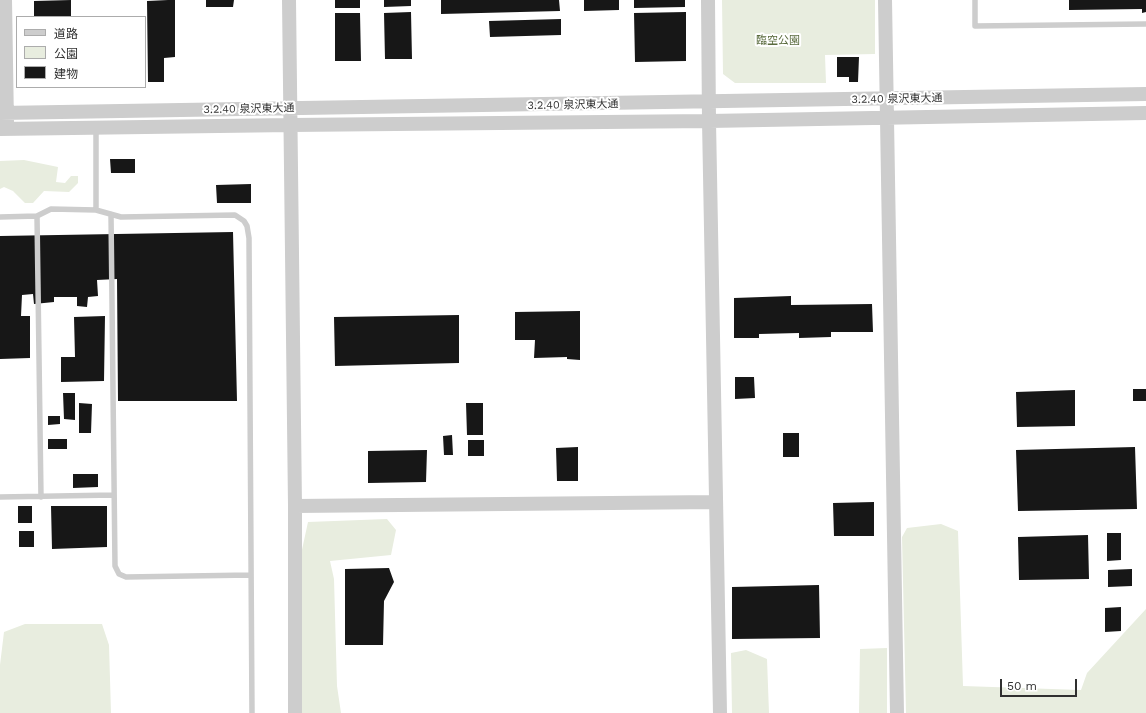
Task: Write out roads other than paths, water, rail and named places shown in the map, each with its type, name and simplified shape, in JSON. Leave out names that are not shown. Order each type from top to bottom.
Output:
[{"type":"street","points":[[4,129],[5,0]]},
{"type":"street","points":[[289,0],[295,506],[295,713]]},
{"type":"street","points":[[708,0],[720,713]]},
{"type":"street","points":[[885,0],[897,713]]},
{"type":"street","name":"3.2.40 泉沢東大通","points":[[3,113],[1146,94]]},
{"type":"street","name":"3.2.40 泉沢東大通","points":[[4,129],[709,121],[1146,113]]},
{"type":"street","points":[[295,506],[716,502]]},
{"type":"lane","points":[[975,0],[975,26],[1146,24]]},
{"type":"lane","points":[[96,128],[96,210]]},
{"type":"lane","points":[[0,217],[37,216],[51,209],[96,210],[121,217],[235,215],[244,221],[247,226],[249,246],[252,713]]},
{"type":"lane","points":[[111,214],[115,566],[119,574],[126,578],[251,575]]},
{"type":"lane","points":[[37,216],[41,496]]},
{"type":"lane","points":[[0,497],[114,495]]},
{"type":"park label","name":"臨空公園","points":[[778,41]]}]
